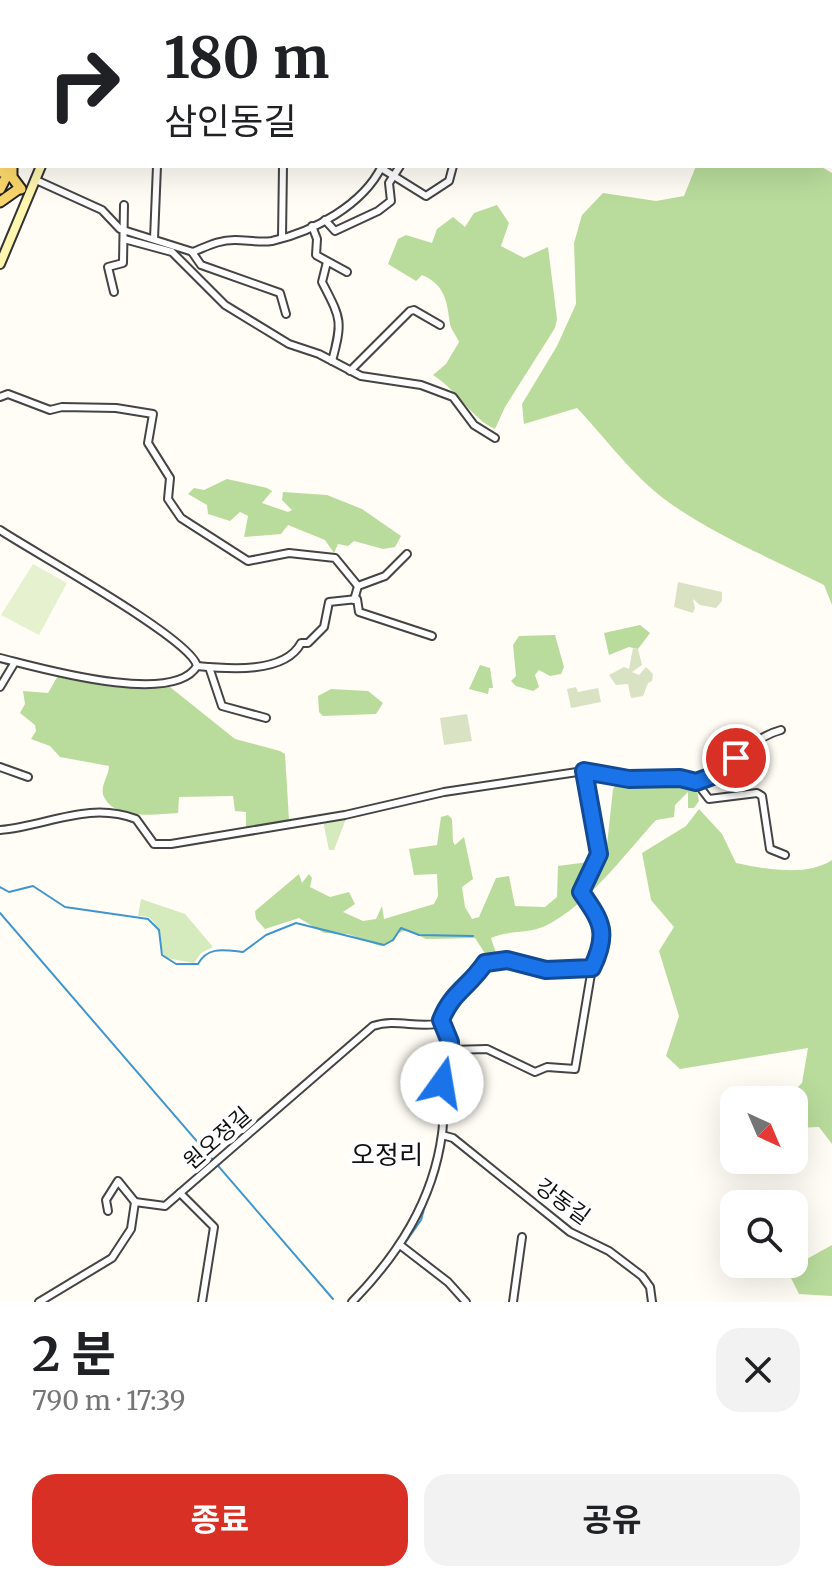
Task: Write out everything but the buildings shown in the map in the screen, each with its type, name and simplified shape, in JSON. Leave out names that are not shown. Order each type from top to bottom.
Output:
[{"type":"main road","points":[[0,202],[26,187],[5,168]]},
{"type":"main road","points":[[0,189],[5,168]]},
{"type":"street","points":[[0,264],[26,187],[40,168]]},
{"type":"street","points":[[154,239],[157,168]]},
{"type":"street","points":[[282,237],[283,168]]},
{"type":"street","points":[[192,252],[216,242],[266,242],[312,226],[354,199],[381,168]]},
{"type":"street","points":[[384,168],[426,196],[449,181],[452,168]]},
{"type":"street","points":[[325,220],[335,231],[378,211],[391,201],[389,183],[398,168]]},
{"type":"street","points":[[0,189],[26,187],[102,210],[123,230],[192,252],[201,265],[280,293],[286,314]]},
{"type":"street","points":[[114,292],[108,267],[123,263],[124,205]]},
{"type":"street","points":[[312,226],[317,239],[316,255],[347,272]]},
{"type":"street","points":[[124,239],[172,252],[191,274],[232,309],[289,344],[350,371],[421,385],[451,396],[474,425],[495,438]]},
{"type":"street","points":[[327,262],[322,282],[342,326],[332,361]]},
{"type":"street","points":[[350,371],[410,311],[414,310],[440,325]]},
{"type":"street","points":[[0,397],[8,394],[50,410],[62,407],[116,408],[153,414],[148,443],[170,478],[168,499],[181,518],[248,561],[289,553],[335,558],[358,586]]},
{"type":"street","points":[[0,530],[53,565],[102,589],[192,655],[197,666]]},
{"type":"street","points":[[358,586],[385,576],[407,554]]},
{"type":"street","points":[[354,600],[358,586]]},
{"type":"street","points":[[197,666],[274,665],[286,656],[294,656],[301,643],[308,643],[324,627],[329,602],[354,600],[360,604],[359,612],[432,636]]},
{"type":"street","points":[[0,658],[121,683],[171,680],[192,673],[197,666]]},
{"type":"street","points":[[0,687],[15,662]]},
{"type":"street","points":[[209,667],[222,706],[241,714],[250,712],[266,718]]},
{"type":"street","points":[[0,830],[65,814],[96,812],[136,819],[154,844],[171,844],[345,815],[444,792],[584,771],[629,779],[680,778],[696,782],[718,774],[754,741],[781,730]]},
{"type":"street","points":[[0,767],[28,777]]},
{"type":"street","points":[[450,1050],[487,1049],[535,1072],[547,1067],[575,1069],[592,968],[602,947],[603,933],[597,916],[581,892],[599,854],[584,771]]},
{"type":"street","points":[[696,782],[709,799],[757,793],[762,796],[770,849],[785,855]]},
{"type":"street","points":[[352,1302],[400,1245],[419,1215],[442,1135],[442,1071],[451,1067],[450,1050],[442,1023],[450,998],[471,983],[485,963],[507,960],[546,970],[592,968]]},
{"type":"street","name":"원오정길","points":[[135,1202],[165,1206],[373,1026],[392,1021],[423,1027],[442,1023]]},
{"type":"street","name":"강동길","points":[[442,1135],[453,1138],[570,1232],[609,1251],[642,1276],[650,1287],[652,1302]]},
{"type":"street","points":[[39,1302],[112,1258],[131,1229],[135,1202],[118,1181],[106,1200],[108,1211]]},
{"type":"street","points":[[180,1193],[214,1227],[202,1302]]},
{"type":"street","points":[[513,1302],[522,1237]]},
{"type":"street","points":[[400,1245],[448,1282],[466,1302]]},
{"type":"green space","points":[[695,168],[823,168],[832,173],[832,605],[824,585],[712,530],[662,497],[636,474],[577,408],[524,424],[522,404],[557,346],[576,304],[574,243],[582,215],[603,193],[656,201],[684,196]]},
{"type":"green space","points":[[497,205],[509,223],[501,246],[524,258],[548,247],[557,319],[555,328],[505,407],[495,429],[479,419],[433,375],[446,364],[459,342],[451,326],[441,289],[422,275],[416,281],[388,264],[398,239],[406,235],[432,243],[437,229],[453,217],[465,227],[474,213]]},
{"type":"green space","points":[[227,479],[267,488],[272,491],[262,503],[288,512],[292,510],[282,500],[283,492],[327,495],[362,509],[401,536],[395,547],[383,549],[354,541],[348,546],[338,544],[334,553],[325,540],[288,525],[281,534],[244,537],[248,516],[240,512],[230,521],[208,514],[207,505],[188,494],[194,488],[204,490]]},
{"type":"green space","points":[[33,564],[67,583],[39,635],[1,615]]},
{"type":"green space","points":[[678,582],[722,592],[722,601],[716,608],[700,605],[693,599],[693,613],[674,607]]},
{"type":"green space","points":[[640,625],[650,633],[638,649],[629,647],[609,655],[604,633]]},
{"type":"green space","points":[[555,635],[564,667],[561,674],[550,676],[539,670],[535,675],[539,687],[533,691],[516,686],[511,681],[516,676],[513,645],[519,636]]},
{"type":"green space","points":[[633,648],[638,649],[642,665],[632,672],[639,675],[646,667],[653,674],[643,696],[631,698],[628,684],[616,685],[609,675],[624,667],[629,669]]},
{"type":"green space","points":[[480,665],[490,668],[493,688],[489,688],[488,694],[469,689]]},
{"type":"green space","points":[[59,674],[107,683],[165,683],[235,739],[285,754],[289,820],[246,829],[246,812],[235,811],[233,796],[179,797],[178,813],[127,813],[110,805],[103,793],[109,766],[60,757],[50,746],[31,739],[36,731],[35,725],[20,713],[25,704],[23,691],[48,693]]},
{"type":"green space","points":[[576,687],[578,692],[598,688],[601,702],[571,708],[567,689]]},
{"type":"green space","points":[[331,689],[368,691],[383,703],[376,714],[323,716],[319,712],[318,696]]},
{"type":"green space","points":[[467,714],[472,741],[444,745],[440,718]]},
{"type":"green space","points":[[620,779],[696,785],[699,801],[694,808],[688,808],[688,792],[675,805],[674,817],[656,820],[605,878],[561,917],[545,926],[491,938],[497,956],[494,958],[488,958],[475,938],[426,939],[407,930],[398,933],[394,941],[380,946],[348,934],[324,933],[299,918],[265,929],[256,919],[255,911],[299,874],[302,883],[309,874],[312,878],[310,887],[330,897],[349,892],[355,904],[343,912],[363,921],[376,919],[382,906],[384,919],[434,904],[438,896],[437,874],[414,875],[409,849],[437,845],[441,817],[448,815],[452,819],[455,845],[464,837],[473,879],[462,887],[465,907],[472,919],[479,917],[496,878],[509,876],[515,906],[545,907],[557,897],[558,866],[588,862],[607,845],[613,789]]},
{"type":"green space","points":[[699,809],[722,834],[736,863],[798,870],[832,860],[832,1144],[819,1127],[808,1127],[808,1086],[799,1086],[808,1048],[680,1069],[666,1056],[679,1016],[659,951],[674,927],[651,900],[642,853],[686,826]]},
{"type":"green space","points":[[347,816],[334,850],[329,850],[323,821]]},
{"type":"green space","points":[[141,899],[185,914],[213,947],[201,953],[194,963],[166,958],[154,923],[149,917],[138,916]]},
{"type":"green space","points":[[832,1245],[832,1296],[799,1294],[791,1278],[808,1278],[808,1258]]},
{"type":"waterway","points":[[0,887],[9,892],[33,886],[65,907],[148,919],[159,930],[162,955],[176,964],[198,964],[207,954],[217,950],[243,952],[266,935],[296,923],[384,945],[393,940],[401,928],[419,935],[473,936]]},
{"type":"waterway","points":[[0,913],[333,1299]]},
{"type":"waterway","points":[[443,1042],[444,1066]]},
{"type":"waterway","points":[[405,1243],[421,1220],[426,1202]]},
{"type":"district","name":"오정리","points":[[387,1154]]},
{"type":"route","points":[[442,1083],[442,1071],[451,1067],[450,1042],[441,1020],[450,998],[471,983],[485,963],[507,960],[546,970],[592,968],[602,947],[603,933],[597,916],[581,892],[599,854],[584,771],[629,779],[680,778],[696,782],[718,774],[736,758]]}]
